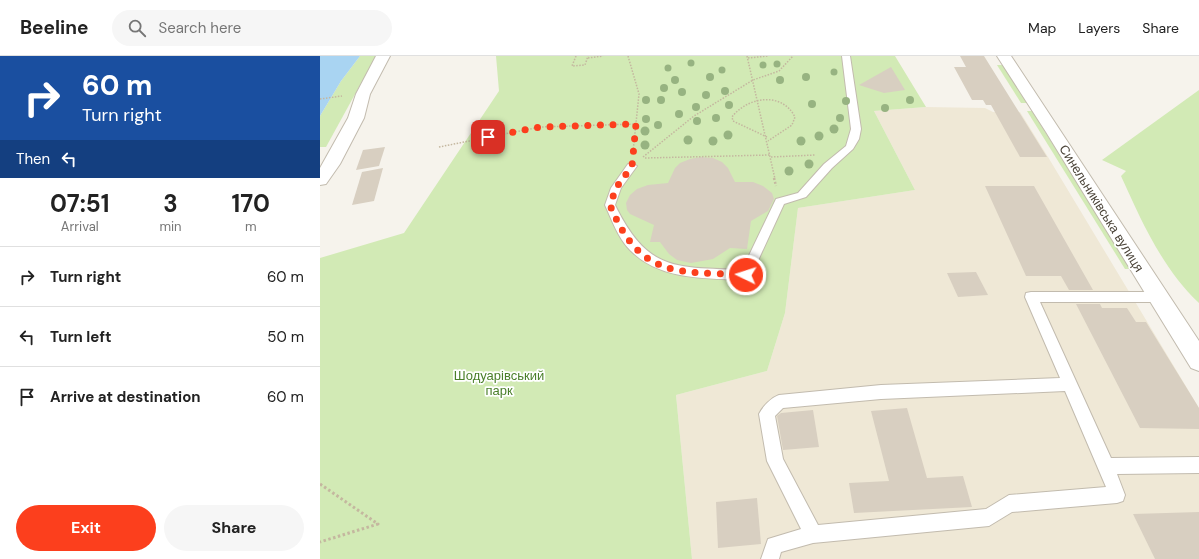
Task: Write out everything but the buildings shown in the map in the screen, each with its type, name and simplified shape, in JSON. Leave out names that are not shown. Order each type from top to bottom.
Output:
[{"type":"street","points":[[320,180],[332,164],[356,118],[363,94],[383,56]]},
{"type":"street","name":"Синельниківська вулиця","points":[[1004,56],[1199,361]]},
{"type":"lane","points":[[632,166],[616,188],[610,205],[635,248],[658,265],[672,270],[746,275],[780,202],[802,195],[828,166],[850,147],[854,139],[856,129],[846,56]]},
{"type":"lane","points":[[770,559],[774,545],[813,534],[989,517],[1009,504],[1117,495],[1106,466],[1031,297],[1158,297]]},
{"type":"lane","points":[[813,534],[775,461],[767,414],[779,402],[881,392],[1070,384]]},
{"type":"lane","points":[[1106,466],[1199,465]]},
{"type":"path","points":[[576,56],[572,66],[585,66],[588,57],[603,56]]},
{"type":"path","points":[[628,56],[639,94],[632,166]]},
{"type":"path","points":[[768,56],[748,57],[768,141],[780,202]]},
{"type":"path","points":[[794,56],[779,71],[753,80],[694,116],[642,158],[842,154]]},
{"type":"path","points":[[767,137],[732,121],[732,117],[735,112],[758,100],[782,104],[794,112],[795,117],[792,125],[768,141]]},
{"type":"path","points":[[439,147],[540,127],[636,124]]},
{"type":"path","points":[[320,484],[334,496],[378,524],[320,542]]},
{"type":"shaded area","points":[[926,107],[985,108],[993,112],[1020,112],[1048,157],[1199,408],[1199,559],[692,559],[676,395],[767,371],[785,313],[798,208],[915,190],[874,111]]},
{"type":"green space","points":[[360,56],[376,56],[326,147],[320,147],[320,116],[341,81]]},
{"type":"green space","name":"Шодуарівський парк","points":[[496,56],[895,56],[926,107],[874,111],[915,190],[798,208],[785,313],[767,371],[676,395],[692,559],[320,559],[320,258],[404,233],[499,91]]},
{"type":"green space","points":[[997,65],[1003,65],[1027,103],[1021,103]]},
{"type":"green space","points":[[1199,90],[1199,303],[1174,275],[1154,244],[1121,176],[1126,171],[1102,160]]},
{"type":"green space","points":[[1027,111],[1032,111],[1131,269],[1125,269]]},
{"type":"water","points":[[320,56],[360,56],[341,81],[320,116]]},
{"type":"route","points":[[488,137],[540,127],[636,124],[632,166],[626,177],[616,188],[610,205],[635,248],[646,258],[658,265],[672,270],[746,275]]}]
